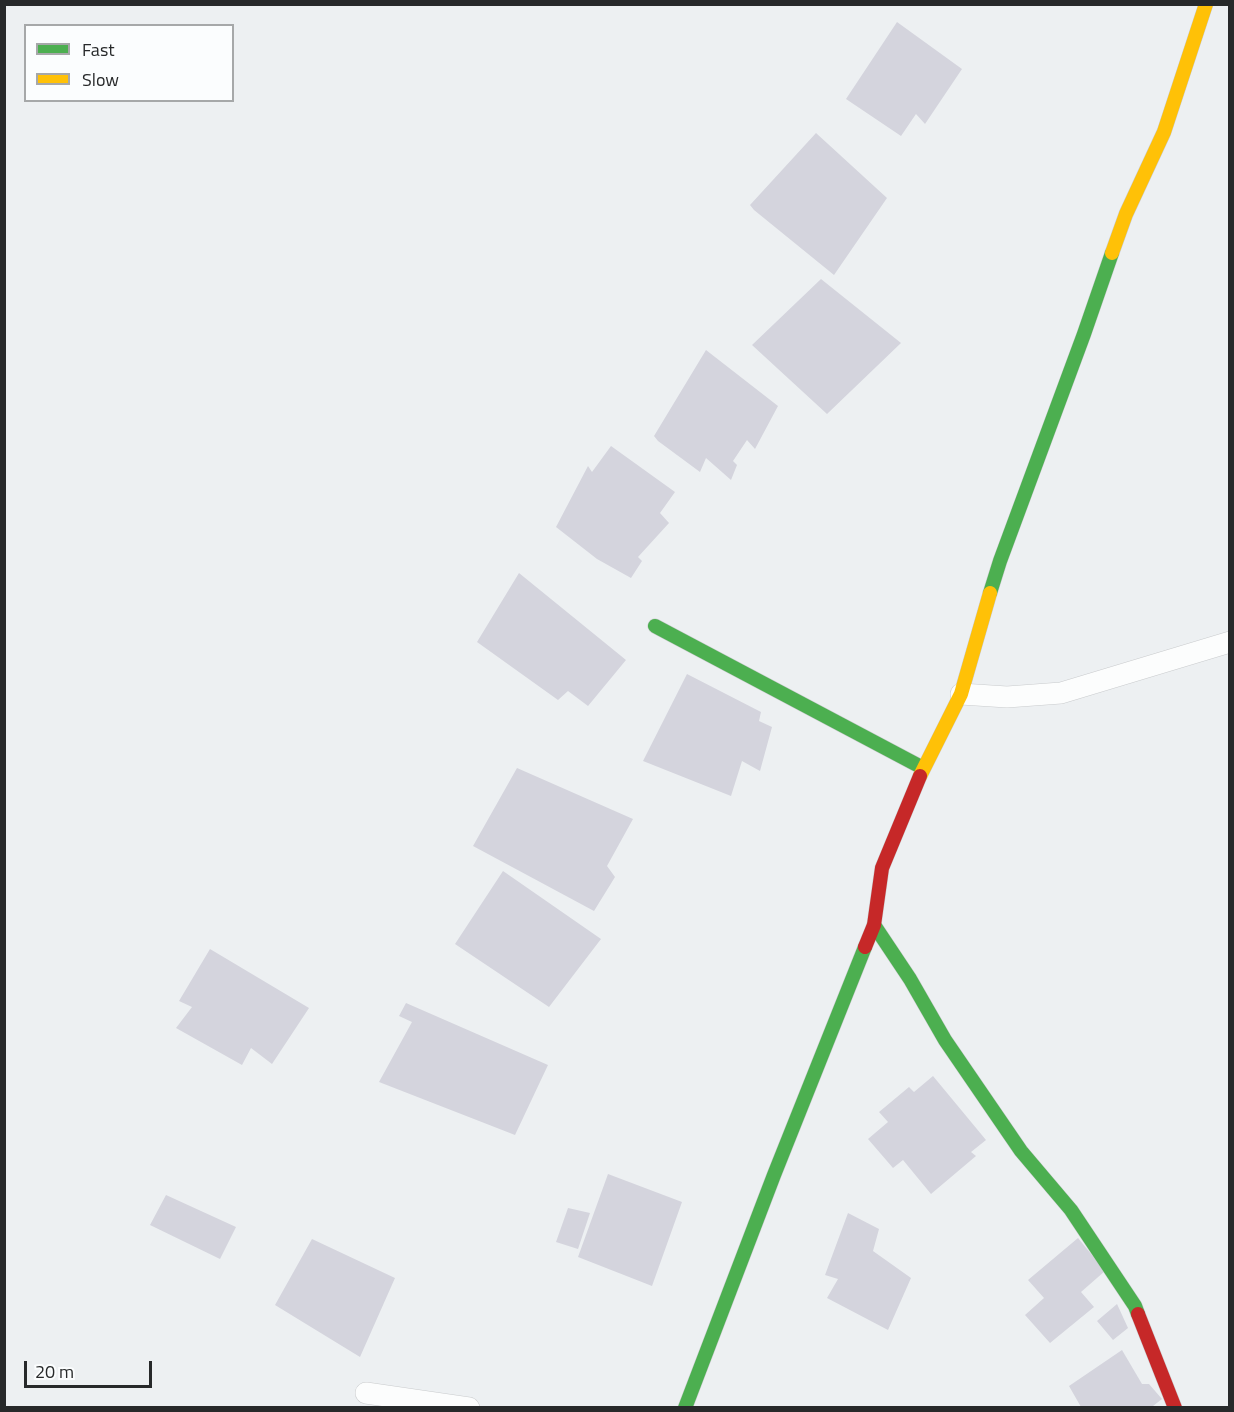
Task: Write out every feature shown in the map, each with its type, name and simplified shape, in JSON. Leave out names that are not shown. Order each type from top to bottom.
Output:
[{"type":"street","points":[[685,1407],[774,1175],[874,925],[882,868],[923,768],[961,694],[1000,561],[1126,214],[1164,132],[1206,4]]},
{"type":"street","points":[[655,626],[923,768]]},
{"type":"street","points":[[874,925],[910,979],[945,1041],[1022,1152],[1071,1210],[1135,1306],[1175,1407]]},
{"type":"lane","points":[[961,694],[1007,697],[1061,693],[1230,642]]},
{"type":"lane","points":[[366,1393],[469,1407]]},
{"type":"building","points":[[897,22],[962,69],[925,124],[916,114],[901,136],[846,99]]},
{"type":"building","points":[[816,133],[887,198],[834,275],[750,205]]},
{"type":"building","points":[[821,279],[901,343],[827,414],[752,345]]},
{"type":"building","points":[[706,350],[778,406],[755,449],[747,440],[733,461],[737,465],[731,480],[706,458],[700,472],[654,436]]},
{"type":"building","points":[[611,446],[675,492],[660,513],[669,523],[638,557],[642,561],[631,578],[597,559],[556,527],[588,466],[592,472]]},
{"type":"building","points":[[519,573],[626,660],[588,706],[568,691],[558,700],[477,642]]},
{"type":"building","points":[[687,674],[761,712],[759,721],[772,727],[760,771],[742,761],[731,796],[643,761]]},
{"type":"building","points":[[517,768],[633,819],[607,866],[615,877],[594,911],[473,846]]},
{"type":"building","points":[[503,871],[601,939],[549,1007],[455,944]]},
{"type":"building","points":[[210,949],[309,1008],[272,1064],[251,1048],[242,1065],[176,1028],[192,1007],[179,1001]]},
{"type":"building","points":[[406,1003],[548,1065],[515,1135],[379,1082],[412,1022],[399,1016]]},
{"type":"building","points":[[933,1076],[986,1140],[971,1152],[976,1156],[931,1194],[903,1160],[893,1168],[868,1139],[888,1122],[879,1112],[909,1087],[914,1092]]},
{"type":"building","points":[[608,1174],[682,1202],[652,1286],[578,1257]]},
{"type":"building","points":[[166,1195],[236,1227],[220,1259],[150,1225]]},
{"type":"building","points":[[568,1208],[590,1213],[578,1249],[556,1242]]},
{"type":"building","points":[[848,1213],[879,1229],[873,1251],[911,1278],[888,1330],[827,1298],[838,1279],[825,1275]]},
{"type":"building","points":[[1078,1238],[1105,1271],[1081,1292],[1094,1307],[1050,1343],[1025,1315],[1044,1298],[1028,1280]]},
{"type":"building","points":[[312,1239],[395,1278],[360,1357],[275,1305]]},
{"type":"building","points":[[1117,1304],[1128,1328],[1113,1340],[1097,1321]]},
{"type":"building","points":[[1122,1350],[1142,1384],[1149,1384],[1162,1399],[1154,1407],[1081,1407],[1069,1386]]},
{"type":"traffic: fast","points":[[990,593],[1112,253]]},
{"type":"traffic: fast","points":[[655,626],[923,768]]},
{"type":"traffic: fast","points":[[874,925],[910,979],[945,1040],[1021,1151],[1071,1210],[1135,1306],[1138,1314]]},
{"type":"traffic: fast","points":[[685,1408],[774,1175],[865,947]]},
{"type":"traffic: slow","points":[[1112,253],[1126,214],[1164,132],[1206,4]]},
{"type":"traffic: slow","points":[[920,776],[961,694],[990,593]]},
{"type":"traffic: jam","points":[[865,947],[874,925],[882,868],[920,776]]},
{"type":"traffic: jam","points":[[1138,1314],[1175,1408]]}]
